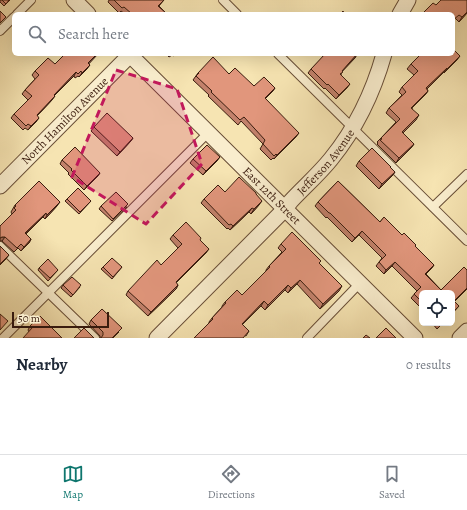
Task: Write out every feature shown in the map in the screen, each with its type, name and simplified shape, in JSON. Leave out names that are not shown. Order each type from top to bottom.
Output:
[{"type":"street","points":[[74,0],[86,12]]},
{"type":"street","points":[[401,12],[408,0]]},
{"type":"street","name":"North Hamilton Avenue","points":[[0,186],[128,56]]},
{"type":"street","name":"East 12th Street","points":[[130,56],[415,338]]},
{"type":"street","name":"Jefferson Avenue","points":[[157,338],[285,209],[330,161],[353,128],[370,97],[383,56]]},
{"type":"street","points":[[460,338],[467,331]]},
{"type":"lane","points":[[19,12],[31,0]]},
{"type":"lane","points":[[225,1],[235,12]]},
{"type":"lane","points":[[0,31],[12,19]]},
{"type":"lane","points":[[280,56],[467,241]]},
{"type":"lane","points":[[3,338],[208,133]]},
{"type":"lane","points":[[433,207],[467,174]]},
{"type":"lane","points":[[0,246],[95,338]]},
{"type":"lane","points":[[307,338],[360,283]]},
{"type":"highlighted area","points":[[116,70],[177,89],[202,164],[146,224],[72,177]]},
{"type":"building","points":[[2,0],[9,0],[6,4]]},
{"type":"building","points":[[114,0],[164,0],[158,6],[165,12],[130,12],[124,7],[122,8]]},
{"type":"building","points":[[441,0],[467,0],[467,12],[462,17],[459,15],[455,18],[455,12],[424,12],[433,3],[436,5]]},
{"type":"building","points":[[0,11],[6,17],[0,23]]},
{"type":"building","points":[[455,51],[460,56],[426,88],[428,91],[411,108],[419,115],[402,132],[414,144],[399,158],[380,140],[400,119],[389,108],[406,92],[402,87],[418,71],[411,64],[419,56],[455,56]]},
{"type":"building","points":[[63,56],[95,56],[88,63],[90,65],[82,73],[81,71],[78,74],[76,72],[54,95],[55,96],[37,115],[39,118],[31,126],[28,124],[26,126],[14,114],[32,96],[25,90],[39,75],[35,71],[48,58],[55,64]]},
{"type":"building","points":[[323,56],[355,56],[340,74],[350,84],[339,95],[311,69]]},
{"type":"building","points":[[213,57],[229,74],[235,68],[254,86],[264,77],[275,88],[265,98],[299,133],[277,155],[276,154],[274,156],[263,144],[265,140],[244,117],[240,120],[196,76]]},
{"type":"building","points":[[107,113],[133,138],[120,152],[94,127]]},
{"type":"building","points":[[207,145],[220,157],[206,171],[193,159]]},
{"type":"building","points":[[75,147],[100,173],[87,186],[62,160]]},
{"type":"building","points":[[372,148],[395,172],[382,184],[359,161]]},
{"type":"building","points":[[239,177],[256,193],[262,201],[254,209],[252,208],[233,226],[231,224],[229,225],[204,199],[218,185],[225,192]]},
{"type":"building","points":[[39,181],[60,202],[25,233],[31,239],[24,247],[21,244],[17,248],[5,237],[0,238],[0,226],[16,210],[14,208],[16,206],[15,205]]},
{"type":"building","points":[[338,181],[380,222],[384,217],[402,235],[404,233],[416,245],[415,246],[434,265],[425,274],[441,290],[419,290],[419,299],[414,294],[421,287],[395,262],[386,270],[379,262],[386,255],[362,231],[355,238],[318,202]]},
{"type":"building","points":[[78,188],[91,201],[80,212],[67,199]]},
{"type":"building","points":[[116,192],[128,204],[113,219],[101,206]]},
{"type":"building","points":[[186,222],[209,249],[176,282],[178,285],[151,312],[128,291],[157,260],[161,265],[182,244],[173,235]]},
{"type":"building","points":[[292,232],[321,261],[319,263],[342,286],[323,304],[300,280],[291,288],[288,285],[268,305],[264,301],[242,324],[249,331],[243,338],[194,338],[213,319],[212,318],[226,303],[225,302],[237,290],[242,295],[270,267],[269,266],[286,249],[281,244]]},
{"type":"building","points":[[0,246],[9,255],[0,264]]},
{"type":"building","points":[[112,258],[122,267],[113,277],[103,267]]},
{"type":"building","points":[[48,259],[58,270],[50,278],[39,268]]},
{"type":"building","points":[[464,267],[467,270],[467,288],[455,300],[455,290],[441,290]]},
{"type":"building","points":[[72,277],[81,285],[73,295],[63,285]]},
{"type":"building","points":[[455,302],[459,306],[455,310]]},
{"type":"building","points":[[102,309],[122,328],[112,338],[101,338],[103,332],[91,320]]},
{"type":"building","points":[[0,314],[8,321],[0,330]]},
{"type":"building","points":[[40,316],[62,338],[23,338],[32,328],[30,326]]},
{"type":"building","points":[[84,328],[94,338],[74,338]]},
{"type":"building","points":[[386,328],[396,338],[376,338]]},
{"type":"building","points":[[366,335],[370,338],[363,338]]}]
